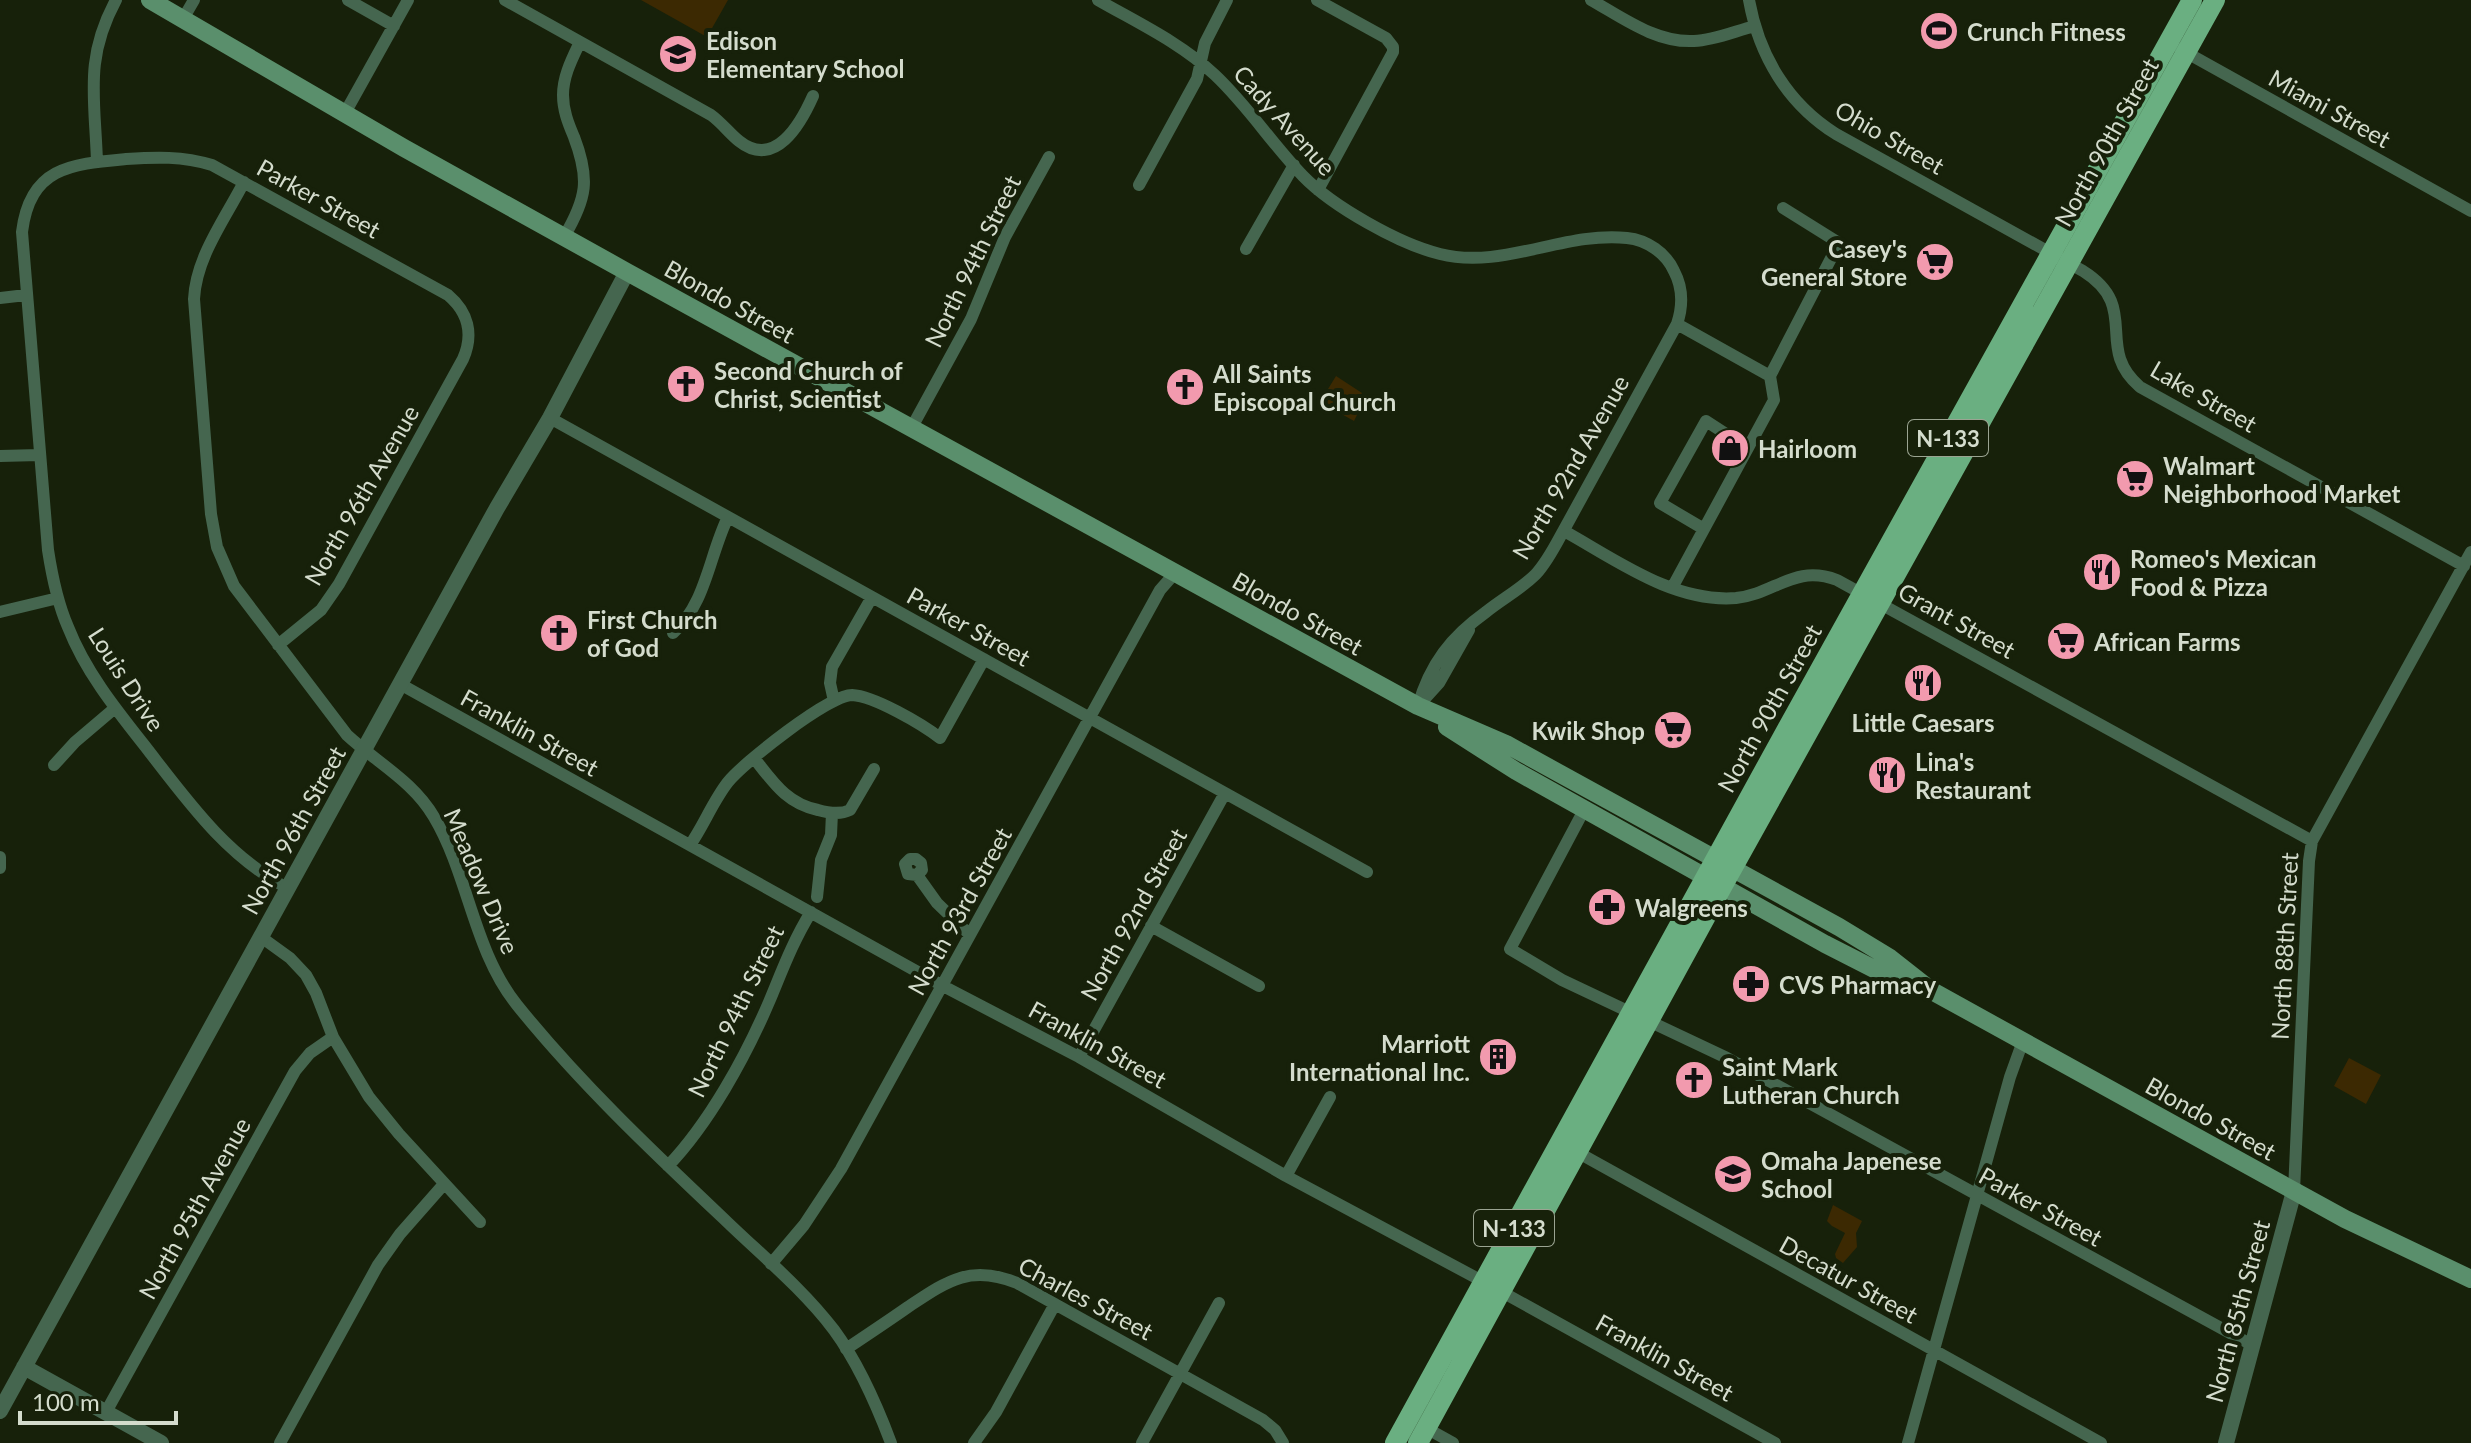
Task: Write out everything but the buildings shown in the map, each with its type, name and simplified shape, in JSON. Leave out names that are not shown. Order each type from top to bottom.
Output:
[{"type":"main road","name":"Blondo Street","points":[[150,0],[564,237],[1175,573],[1418,706],[1506,744],[1863,964],[1932,991],[2374,1234],[2471,1279]]},
{"type":"main road","name":"North 90th Street","points":[[2177,48],[2192,0]]},
{"type":"main road","name":"North 90th Street","points":[[1422,1436],[1492,1287],[1718,873],[2177,48],[2215,0]]},
{"type":"main road","name":"Blondo Street","points":[[1418,706],[1477,747],[1584,810],[1718,873]]},
{"type":"main road","name":"North 90th Street","points":[[1395,1443],[1577,1152],[1641,1016]]},
{"type":"street","points":[[97,162],[94,58],[103,26],[116,0]]},
{"type":"street","points":[[183,19],[194,0]]},
{"type":"street","points":[[348,0],[394,26]]},
{"type":"street","points":[[345,113],[408,0]]},
{"type":"street","points":[[505,0],[711,115],[739,141],[755,149],[771,148],[786,140],[813,96]]},
{"type":"street","name":"Cady Avenue","points":[[1098,0],[1201,62],[1328,199],[1409,244],[1452,257],[1487,257],[1605,238],[1638,240],[1656,249],[1675,272],[1681,294],[1678,320]]},
{"type":"street","points":[[1139,185],[1197,79],[1205,43],[1227,0]]},
{"type":"street","points":[[1317,0],[1386,38],[1393,47],[1391,58],[1318,190]]},
{"type":"street","points":[[1591,0],[1651,33],[1672,40],[1711,38],[1755,26],[1749,0]]},
{"type":"street","name":"Ohio Street","points":[[1755,26],[1769,63],[1785,88],[1825,127],[2060,258]]},
{"type":"street","points":[[564,237],[582,204],[585,187],[583,162],[567,120],[563,93],[567,72],[580,42]]},
{"type":"street","name":"Miami Street","points":[[2177,48],[2471,211]]},
{"type":"street","name":"Parker Street","points":[[97,162],[163,156],[212,165],[448,295],[463,310],[467,321],[469,338],[465,353]]},
{"type":"street","name":"North 94th Street","points":[[912,427],[971,319],[1005,237],[1049,157]]},
{"type":"street","name":"Louis Drive","points":[[97,162],[73,165],[56,172],[38,187],[30,200],[22,232],[48,550],[58,598],[81,656],[115,708],[214,832],[245,860],[287,888]]},
{"type":"street","points":[[1246,249],[1294,165]]},
{"type":"street","name":"Meadow Drive","points":[[244,182],[202,260],[194,299],[211,514],[217,547],[234,586],[347,735],[409,785],[434,816],[485,948],[514,1002],[607,1105],[816,1309],[846,1349],[871,1394],[891,1443]]},
{"type":"street","points":[[1672,588],[1774,400],[1770,376],[1839,243],[1783,208]]},
{"type":"street","name":"Lake Street","points":[[2060,258],[2096,279],[2109,295],[2115,312],[2119,359],[2140,387],[2464,566]]},
{"type":"street","name":"North 96th Street","points":[[0,1411],[497,508],[550,418],[627,272]]},
{"type":"street","points":[[0,298],[26,295]]},
{"type":"street","points":[[1678,320],[1770,376]]},
{"type":"street","name":"North 92nd Avenue","points":[[1418,706],[1439,683],[1475,620],[1536,574],[1564,531],[1678,320]]},
{"type":"street","name":"North 96th Avenue","points":[[278,645],[321,610],[339,584],[465,353]]},
{"type":"street","name":"Parker Street","points":[[550,418],[1367,872]]},
{"type":"street","points":[[1704,529],[1660,503],[1706,421],[1746,447]]},
{"type":"street","points":[[0,456],[39,455]]},
{"type":"street","points":[[673,633],[685,623],[695,606],[728,517]]},
{"type":"street","name":"Grant Street","points":[[1564,531],[1672,588],[1703,595],[1735,598],[1794,577],[1813,575],[1832,578],[2312,841]]},
{"type":"street","name":"North 88th Street","points":[[2294,1191],[2312,841],[2471,552]]},
{"type":"street","name":"North 93rd Street","points":[[771,1264],[825,1196],[1160,590],[1175,573]]},
{"type":"street","points":[[834,701],[830,683],[832,667],[872,597]]},
{"type":"street","points":[[0,612],[58,598]]},
{"type":"street","points":[[690,845],[727,783],[754,758],[825,705],[845,696],[863,697],[940,738],[984,659]]},
{"type":"street","name":"Franklin Street","points":[[400,684],[943,986],[1079,1057],[1286,1176],[1775,1443]]},
{"type":"street","points":[[54,765],[75,742],[115,708]]},
{"type":"street","points":[[754,758],[791,801],[806,808],[832,813],[850,810],[874,769]]},
{"type":"street","name":"North 92nd Street","points":[[1079,1057],[1225,793]]},
{"type":"street","name":"Parker Street","points":[[1584,810],[1510,949],[1562,980],[1743,1066],[2252,1345]]},
{"type":"street","points":[[817,897],[821,860],[828,847],[832,813]]},
{"type":"street","points":[[0,857],[0,868]]},
{"type":"street","points":[[917,875],[937,903],[970,935]]},
{"type":"street","name":"North 94th Street","points":[[668,1166],[695,1135],[715,1103],[761,1020],[789,951],[811,912]]},
{"type":"street","points":[[1151,926],[1259,986]]},
{"type":"street","points":[[261,937],[290,958],[306,975],[333,1037],[369,1097],[480,1222]]},
{"type":"street","name":"North 95th Avenue","points":[[106,1412],[295,1071],[310,1053],[333,1037]]},
{"type":"street","points":[[1908,1443],[2010,1077],[2023,1041]]},
{"type":"street","points":[[1286,1176],[1330,1097]]},
{"type":"street","name":"Decatur Street","points":[[1577,1152],[2101,1443]]},
{"type":"street","points":[[280,1443],[378,1265],[400,1234],[444,1184]]},
{"type":"street","name":"North 85th Street","points":[[2226,1443],[2294,1191]]},
{"type":"street","name":"Charles Street","points":[[846,1349],[941,1285],[959,1277],[983,1274],[1003,1277],[1263,1420],[1275,1430],[1283,1443]]},
{"type":"street","points":[[1142,1443],[1219,1303]]},
{"type":"street","points":[[974,1443],[996,1412],[1055,1304]]},
{"type":"street","points":[[24,1367],[161,1443]]},
{"type":"street","points":[[1422,1436],[1453,1443]]},
{"type":"shaded area","points":[[641,0],[728,0],[707,37]]},
{"type":"shaded area","points":[[1336,376],[1362,393],[1353,409],[1358,413],[1354,421],[1320,402]]},
{"type":"shaded area","points":[[2349,1058],[2381,1075],[2366,1104],[2334,1086]]},
{"type":"shaded area","points":[[1833,1205],[1862,1221],[1856,1233],[1857,1247],[1843,1263],[1835,1254],[1845,1233],[1827,1221]]},
{"type":"place","name":"Crunch Fitness","points":[[1939,31]]},
{"type":"place","name":"Edison Elementary School","points":[[678,54]]},
{"type":"place","name":"Casey's General Store","points":[[1935,262]]},
{"type":"place","name":"Second Church of Christ, Scientist","points":[[686,384]]},
{"type":"place","name":"All Saints Episcopal Church","points":[[1185,387]]},
{"type":"place","name":"Hairloom","points":[[1730,448]]},
{"type":"place","name":"Walmart Neighborhood Market","points":[[2135,479]]},
{"type":"place","name":"Romeo's Mexican Food & Pizza","points":[[2102,572]]},
{"type":"place","name":"First Church of God","points":[[559,633]]},
{"type":"place","name":"African Farms","points":[[2066,641]]},
{"type":"place","name":"Little Caesars","points":[[1923,683]]},
{"type":"place","name":"Kwik Shop","points":[[1673,730]]},
{"type":"place","name":"Lina's Restaurant","points":[[1887,775]]},
{"type":"place","name":"Walgreens","points":[[1607,907]]},
{"type":"place","name":"CVS Pharmacy","points":[[1751,984]]},
{"type":"place","name":"Marriott International Inc.","points":[[1498,1057]]},
{"type":"place","name":"Saint Mark Lutheran Church","points":[[1694,1080]]},
{"type":"place","name":"Omaha Japenese School","points":[[1733,1174]]}]
